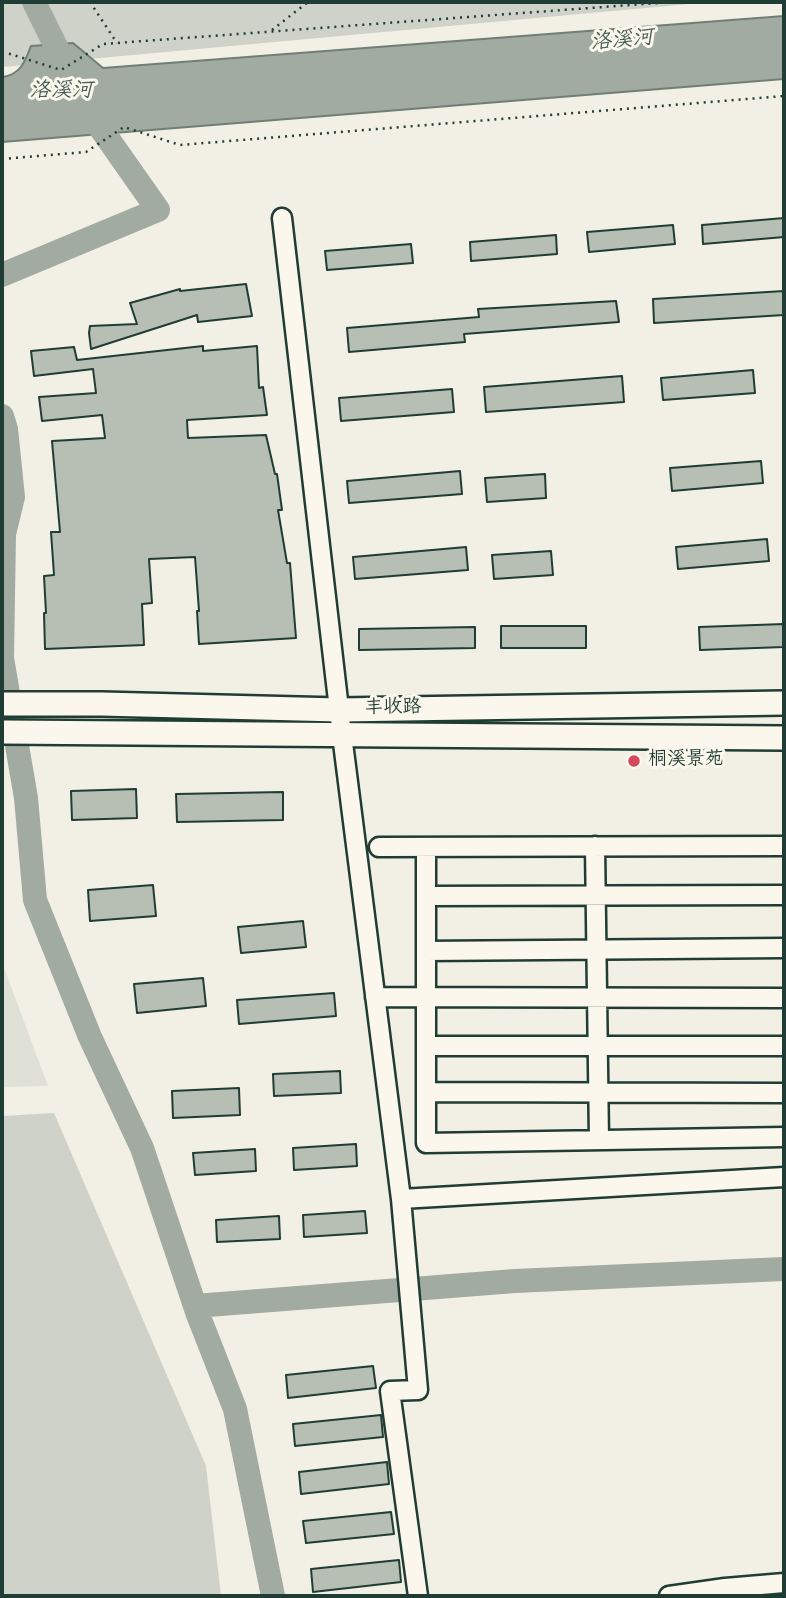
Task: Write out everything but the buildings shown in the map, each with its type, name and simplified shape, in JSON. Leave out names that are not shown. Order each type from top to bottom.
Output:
[{"type":"main road","name":"丰收路","points":[[2,704],[339,710],[784,703]]},
{"type":"main road","name":"丰收路","points":[[2,732],[784,738]]},
{"type":"street","points":[[282,218],[342,735],[401,1199],[418,1390],[390,1391],[418,1596]]},
{"type":"street","points":[[595,846],[599,1140]]},
{"type":"street","points":[[379,847],[784,846]]},
{"type":"street","points":[[426,847],[426,1143],[784,1137]]},
{"type":"street","points":[[426,896],[784,895]]},
{"type":"street","points":[[426,951],[784,948]]},
{"type":"street","points":[[375,997],[784,998]]},
{"type":"street","points":[[426,1046],[784,1046]]},
{"type":"street","points":[[426,1092],[784,1093]]},
{"type":"street","points":[[401,1199],[784,1177]]},
{"type":"street","points":[[670,1596],[725,1592],[784,1583]]},
{"type":"path","points":[[90,2],[117,43]]},
{"type":"path","points":[[272,30],[308,2]]},
{"type":"path","points":[[2,53],[61,70],[103,44],[671,2]]},
{"type":"path","points":[[2,159],[86,152],[124,127],[180,145],[784,96]]},
{"type":"shaded area","points":[[2,2],[711,2],[2,67]]},
{"type":"shaded area","points":[[2,962],[48,1086],[2,1087]]},
{"type":"shaded area","points":[[54,1113],[206,1466],[221,1596],[2,1596],[2,1116]]},
{"type":"water","name":"洛溪河","points":[[784,16],[784,79],[2,142],[2,77],[18,71],[31,46],[73,43],[103,68]]},
{"type":"waterway","points":[[34,2],[69,73]]},
{"type":"waterway","points":[[2,275],[158,210],[85,106]]},
{"type":"waterway","points":[[2,416],[6,429],[13,497],[4,534],[2,658],[26,798],[35,900],[90,1037],[142,1148],[197,1312],[235,1409],[273,1596]]},
{"type":"waterway","points":[[195,1306],[515,1281],[784,1269]]},
{"type":"place","name":"桐溪景苑","points":[[634,761]]}]
